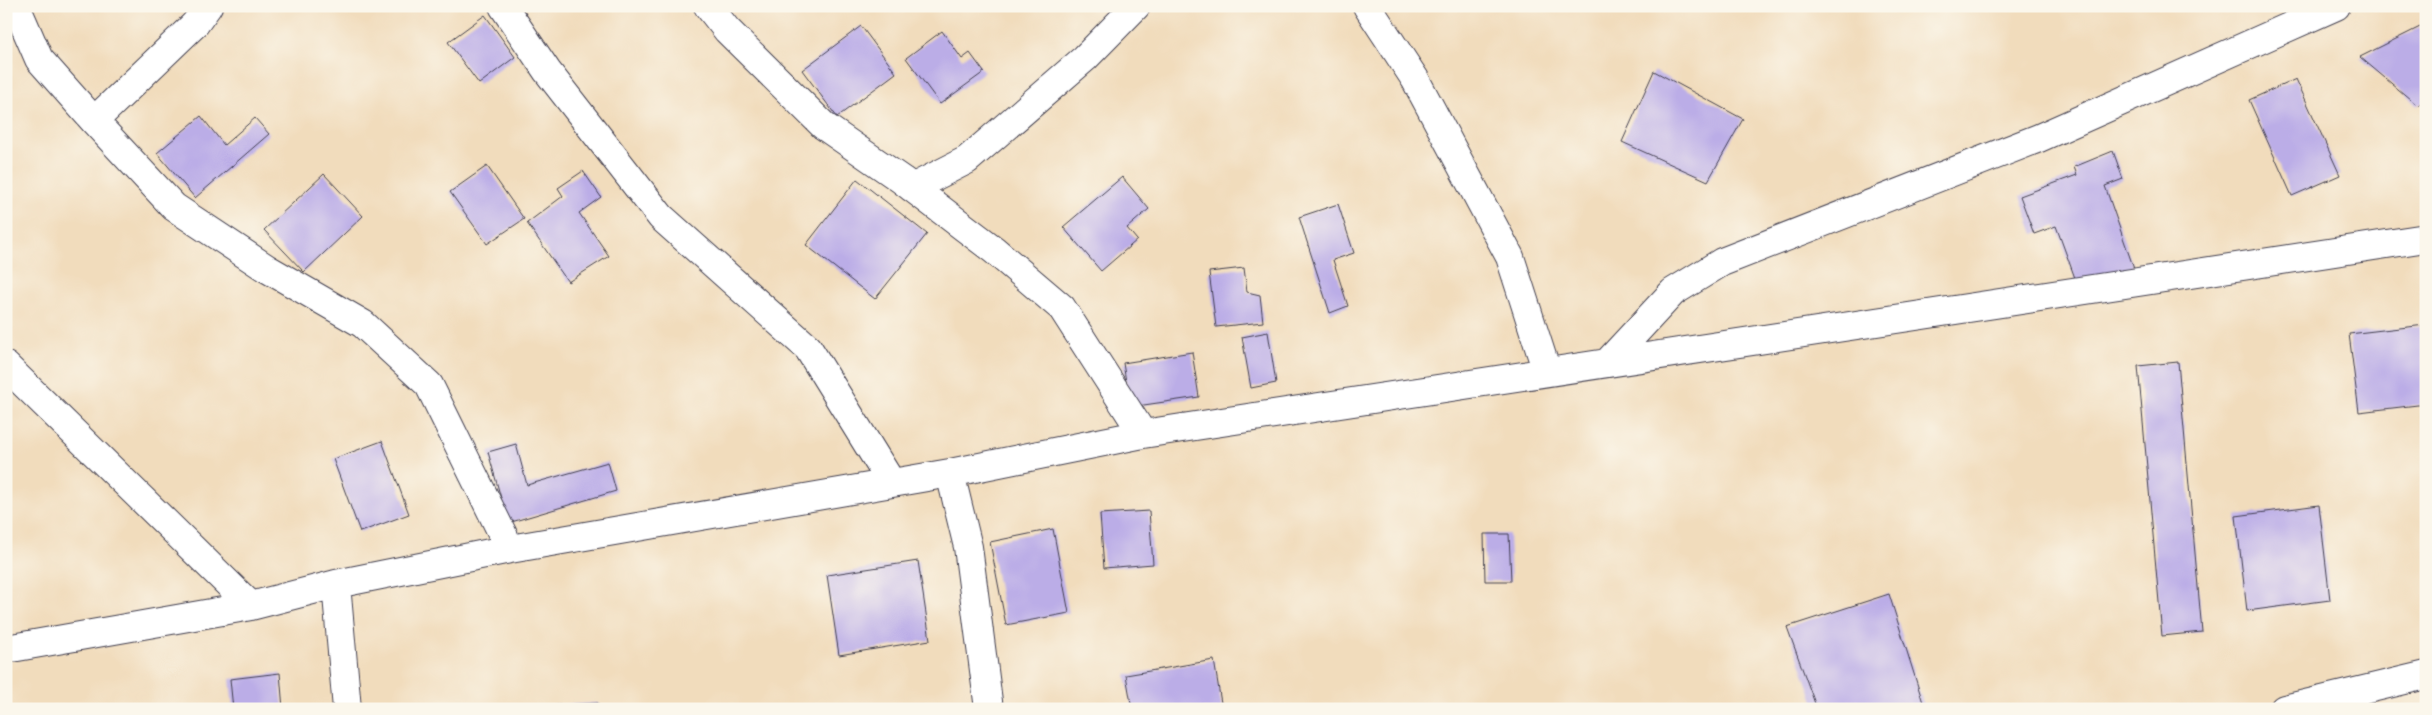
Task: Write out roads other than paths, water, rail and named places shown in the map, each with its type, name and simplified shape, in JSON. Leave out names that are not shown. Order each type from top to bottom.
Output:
[{"type":"street","points":[[16,6],[39,59],[174,207],[266,268],[363,324],[429,385],[510,549]]},
{"type":"street","points":[[94,121],[194,24],[208,6]]},
{"type":"street","points":[[503,6],[547,71],[661,216],[808,348],[891,482]]},
{"type":"street","points":[[708,6],[728,30],[824,126],[912,188],[994,250],[1062,308],[1143,434]]},
{"type":"street","points":[[912,188],[967,160],[1085,58],[1136,6]]},
{"type":"street","points":[[1367,6],[1415,79],[1510,257],[1547,372]]},
{"type":"street","points":[[1607,363],[1672,292],[1722,262],[2039,138],[2336,6]]},
{"type":"street","points":[[6,649],[251,606],[336,584],[510,549],[891,482],[950,474],[1143,434],[2426,238]]},
{"type":"street","points":[[6,366],[251,606]]},
{"type":"street","points":[[950,474],[968,547],[989,709]]},
{"type":"street","points":[[336,584],[347,709]]},
{"type":"street","points":[[2284,709],[2426,675]]}]
